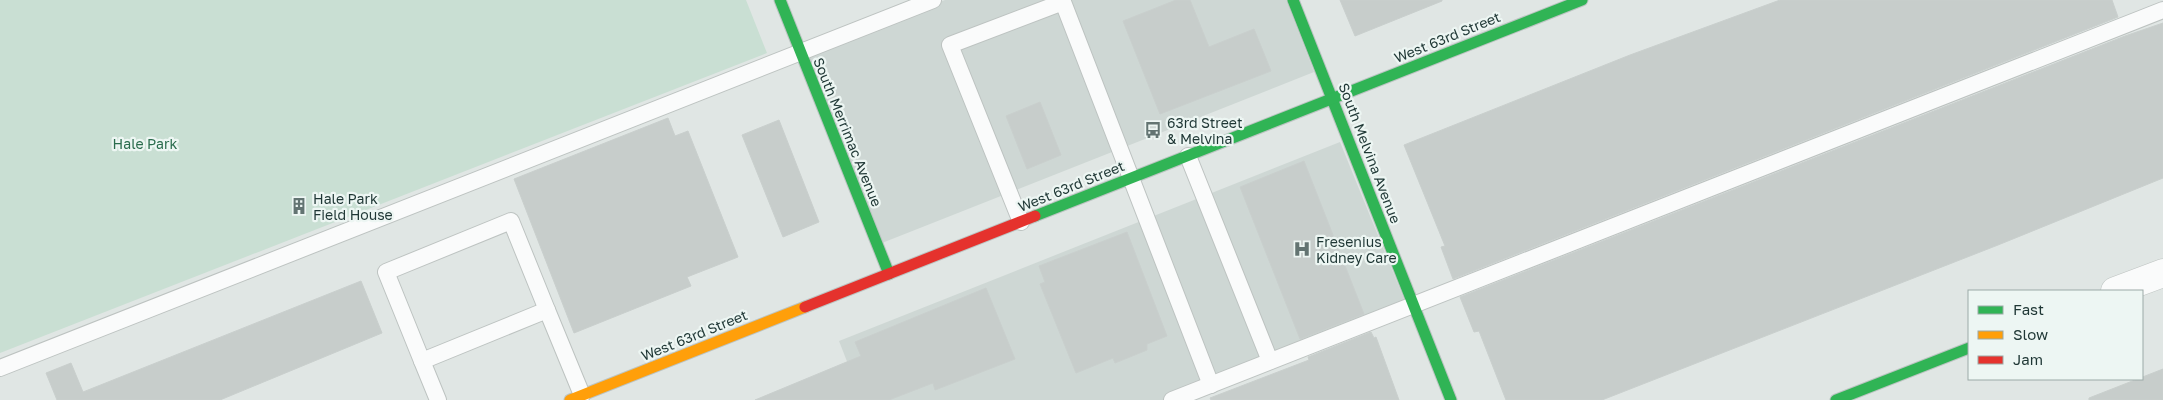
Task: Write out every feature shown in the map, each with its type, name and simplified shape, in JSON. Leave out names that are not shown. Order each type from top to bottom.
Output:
[{"type":"main road","name":"South Merrimac Avenue","points":[[780,0],[889,274]]},
{"type":"main road","name":"South Melvina Avenue","points":[[1293,0],[1451,400]]},
{"type":"main road","name":"West 63rd Street","points":[[576,398],[1582,0]]},
{"type":"main road","points":[[1836,400],[1968,348]]},
{"type":"street","points":[[2118,290],[2163,273]]},
{"type":"lane","points":[[0,368],[933,0]]},
{"type":"lane","points":[[1021,222],[950,45],[1063,2],[1212,385]]},
{"type":"lane","points":[[1172,400],[2163,10]]},
{"type":"lane","points":[[1188,156],[1270,361]]},
{"type":"lane","points":[[438,400],[386,272],[511,221],[547,310],[576,398]]},
{"type":"lane","points":[[422,361],[547,310]]},
{"type":"shaded area","points":[[945,0],[1286,0],[1314,72],[882,243],[807,54]]},
{"type":"shaded area","points":[[1340,142],[1408,309],[1173,400],[862,400],[839,341]]},
{"type":"green space","name":"Hale Park","points":[[0,0],[746,0],[767,53],[0,353]]},
{"type":"building","points":[[1176,0],[1190,0],[1209,47],[1254,29],[1271,71],[1160,114],[1123,21]]},
{"type":"building","points":[[1340,0],[1442,0],[1442,1],[1355,36]]},
{"type":"building","points":[[1780,0],[2112,0],[2118,17],[1453,279],[1441,247],[1445,246],[1404,145],[1630,55]]},
{"type":"building","points":[[2163,23],[2163,178],[1998,245],[1602,400],[1506,400],[1479,331],[1474,332],[1460,297],[2125,36]]},
{"type":"building","points":[[1040,102],[1061,155],[1027,169],[1006,116]]},
{"type":"building","points":[[668,118],[675,136],[688,131],[738,257],[687,277],[691,286],[574,333],[514,179]]},
{"type":"building","points":[[779,120],[819,222],[783,237],[742,135]]},
{"type":"building","name":"Fresenius Kidney Care","points":[[1304,161],[1364,314],[1300,339],[1240,187]]},
{"type":"building","points":[[1127,232],[1167,336],[1147,344],[1147,350],[1115,363],[1113,358],[1076,373],[1040,284],[1045,282],[1039,266]]},
{"type":"building","points":[[361,281],[382,333],[220,400],[57,400],[46,373],[71,363],[83,392]]},
{"type":"building","points":[[986,288],[1015,359],[935,390],[933,383],[889,400],[755,400],[861,356],[855,342]]},
{"type":"building","points":[[1371,332],[1374,338],[1376,337],[1399,400],[1211,400],[1210,398],[1309,360],[1308,357]]},
{"type":"building","points":[[2163,369],[2163,400],[2089,400],[2089,398],[2135,380],[2143,380],[2143,377]]},
{"type":"traffic: fast","points":[[780,0],[889,274]]},
{"type":"traffic: fast","points":[[1293,0],[1451,400]]},
{"type":"traffic: fast","points":[[1035,216],[1582,0]]},
{"type":"traffic: fast","points":[[1836,400],[1968,348]]},
{"type":"traffic: slow","points":[[570,400],[805,307]]},
{"type":"traffic: jam","points":[[805,307],[1035,216]]},
{"type":"place","name":"63rd Street & Melvina","points":[[1153,130]]},
{"type":"place","name":"Hale Park Field House","points":[[299,206]]},
{"type":"place","name":"Fresenius Kidney Care","points":[[1302,249]]}]
